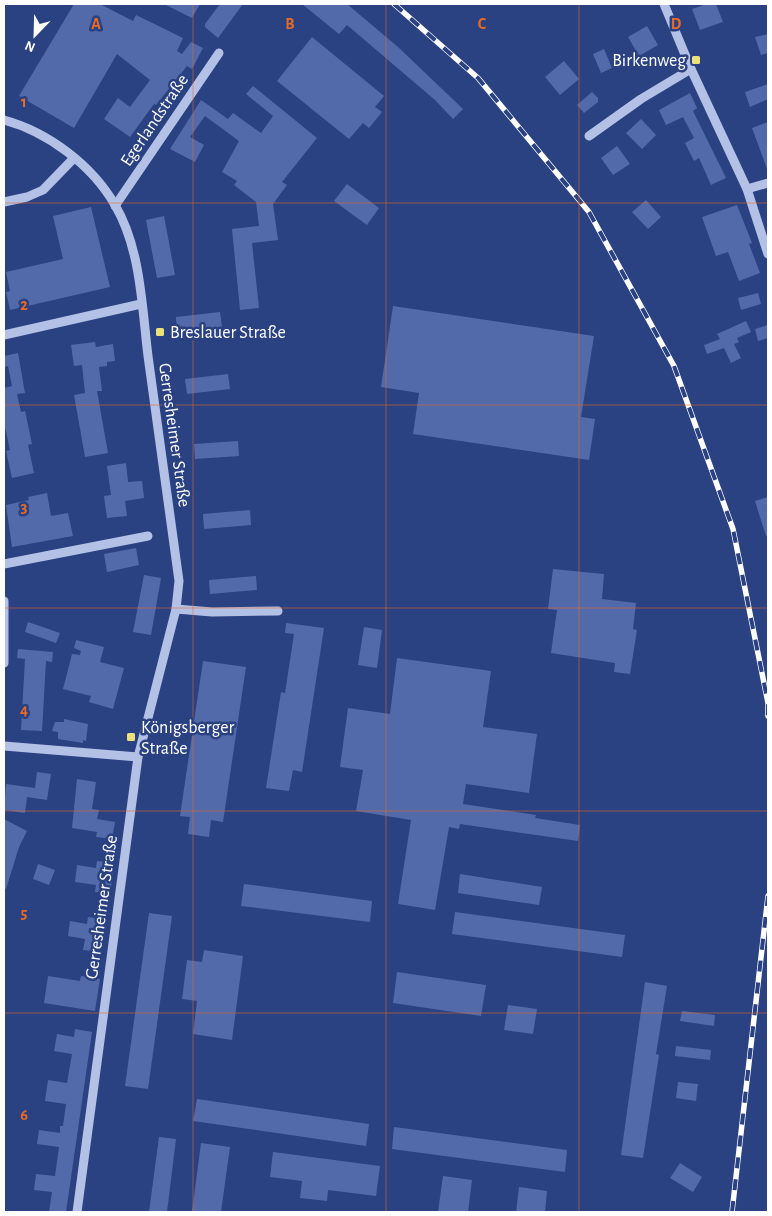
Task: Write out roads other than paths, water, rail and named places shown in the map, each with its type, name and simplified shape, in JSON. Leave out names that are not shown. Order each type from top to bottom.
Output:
[{"type":"street","points":[[664,4],[691,69],[747,189],[768,254]]},
{"type":"street","name":"Egerlandstraße","points":[[115,206],[219,53]]},
{"type":"street","points":[[589,136],[641,99],[691,69]]},
{"type":"street","name":"Gerresheimer Straße","points":[[4,120],[39,133],[74,158],[115,206],[128,236],[141,304],[179,581],[176,609],[138,757],[77,1212]]},
{"type":"street","points":[[4,202],[27,197],[43,190],[74,158]]},
{"type":"street","points":[[747,189],[768,183]]},
{"type":"street","points":[[4,335],[141,304]]},
{"type":"street","points":[[4,564],[148,536]]},
{"type":"street","points":[[4,601],[4,663]]},
{"type":"street","points":[[176,609],[212,612],[278,611]]},
{"type":"street","points":[[4,746],[138,757]]},
{"type":"railway","points":[[394,4],[478,78],[589,212],[674,366],[733,529],[768,703],[768,716]]},
{"type":"railway","points":[[732,1212],[768,896]]},
{"type":"place","name":"Birkenweg","points":[[696,60]]},
{"type":"place","name":"Breslauer Straße","points":[[160,332]]},
{"type":"place","name":"Königsberger Straße","points":[[131,737]]}]
